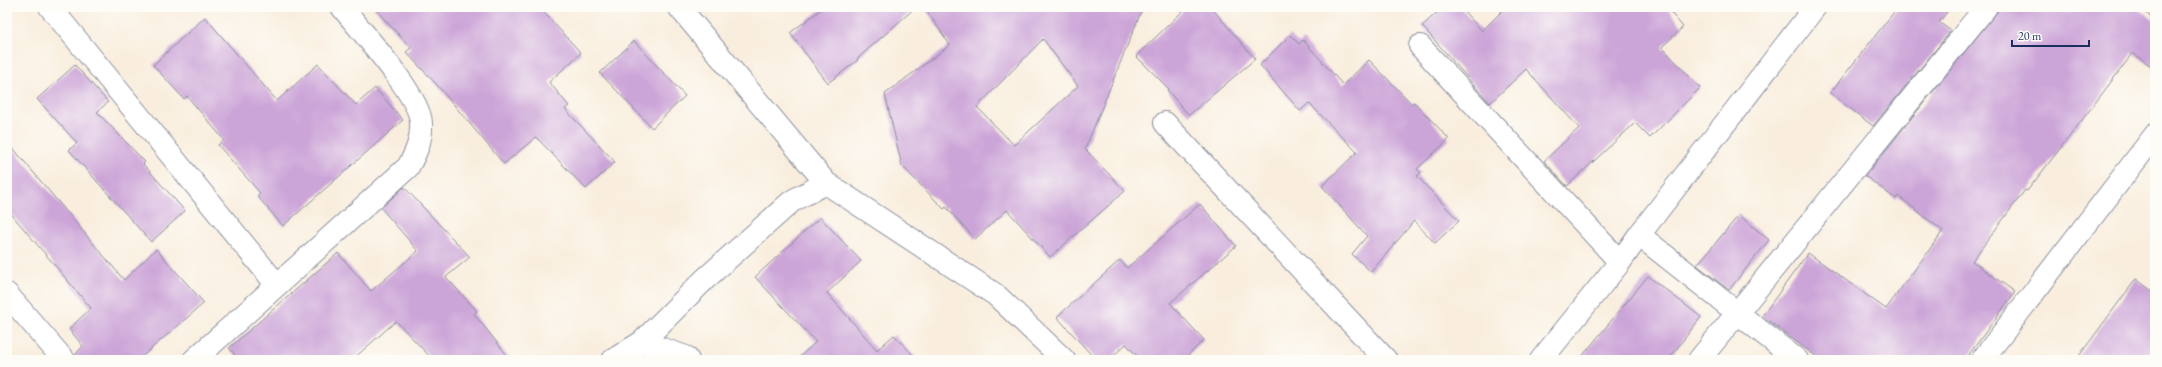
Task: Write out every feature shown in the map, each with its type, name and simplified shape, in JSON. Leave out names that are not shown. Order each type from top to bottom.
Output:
[{"type":"street","points":[[50,7],[277,285]]},
{"type":"street","points":[[194,360],[408,167],[419,147],[422,122],[414,101],[342,7]]},
{"type":"street","points":[[679,7],[826,184],[996,295],[1064,360]]},
{"type":"street","points":[[1541,360],[1620,262],[1639,235],[1815,7]]},
{"type":"street","points":[[1699,360],[1986,7]]},
{"type":"street","points":[[1420,46],[1620,262]]},
{"type":"street","points":[[1165,123],[1386,360]]},
{"type":"street","points":[[1982,360],[2155,135]]},
{"type":"street","points":[[613,360],[642,342],[704,280],[792,201],[826,184]]},
{"type":"street","points":[[1639,235],[1797,360]]},
{"type":"street","points":[[7,294],[64,360]]},
{"type":"street","points":[[642,342],[686,357],[688,360]]},
{"type":"building","points":[[373,7],[539,7],[581,53],[549,82],[569,106],[565,109],[615,162],[586,189],[536,137],[504,164],[437,85],[406,52],[411,48]]},
{"type":"building","points":[[824,7],[916,7],[857,59],[858,60],[828,83],[790,33]]},
{"type":"building","points":[[924,7],[1143,7],[1085,149],[1125,191],[1050,257],[1007,210],[975,239],[946,207],[944,209],[902,166],[885,94],[950,45]],"holes":[[[1043,39],[1078,86],[1014,145],[977,107]]]},
{"type":"building","points":[[1187,7],[1211,7],[1255,59],[1189,115],[1167,90],[1169,89],[1136,56]]},
{"type":"building","points":[[1443,7],[1460,7],[1482,31],[1506,7],[1666,7],[1683,27],[1662,47],[1700,88],[1650,138],[1635,123],[1567,186],[1544,161],[1579,128],[1526,69],[1490,103],[1422,26]]},
{"type":"building","points":[[1898,7],[1951,7],[1939,22],[1951,31],[1873,126],[1830,93]]},
{"type":"building","points":[[2001,7],[2138,7],[2155,20],[2155,69],[2133,53],[2027,191],[2025,190],[1972,261],[2015,292],[1965,360],[1821,360],[1762,316],[1808,253],[1886,309],[1943,231],[1898,196],[1896,199],[1865,176]]},
{"type":"building","points":[[205,17],[277,101],[318,64],[356,105],[375,88],[403,120],[283,226],[257,196],[260,193],[218,145],[224,140],[187,96],[184,99],[153,65]]},
{"type":"building","points":[[1290,35],[1299,44],[1303,40],[1343,85],[1369,60],[1412,104],[1414,102],[1449,139],[1417,169],[1421,173],[1417,176],[1459,221],[1435,243],[1414,221],[1371,272],[1352,254],[1367,236],[1322,186],[1357,152],[1309,103],[1300,111],[1260,65]]},
{"type":"building","points":[[634,41],[685,96],[652,128],[600,73]]},
{"type":"building","points":[[75,65],[108,102],[97,112],[145,162],[143,164],[185,211],[151,242],[69,150],[77,143],[37,99]]},
{"type":"building","points":[[7,141],[124,280],[156,249],[204,303],[138,360],[76,360],[75,355],[83,346],[69,329],[91,308],[7,209]]},
{"type":"building","points":[[404,187],[470,257],[446,277],[477,311],[474,314],[511,360],[433,360],[396,321],[352,360],[239,360],[229,348],[338,253],[371,291],[418,251],[381,208]]},
{"type":"building","points":[[1200,204],[1236,246],[1170,303],[1204,340],[1183,360],[1141,360],[1126,344],[1109,360],[1096,360],[1057,317],[1120,260],[1127,268]]},
{"type":"building","points":[[1739,215],[1769,240],[1729,290],[1697,265]]},
{"type":"building","points":[[820,217],[861,261],[827,293],[877,350],[894,335],[918,360],[796,360],[816,342],[755,277]]},
{"type":"building","points":[[1648,276],[1701,317],[1668,360],[1579,360]]},
{"type":"building","points":[[2136,279],[2155,293],[2155,360],[2076,360]]}]
